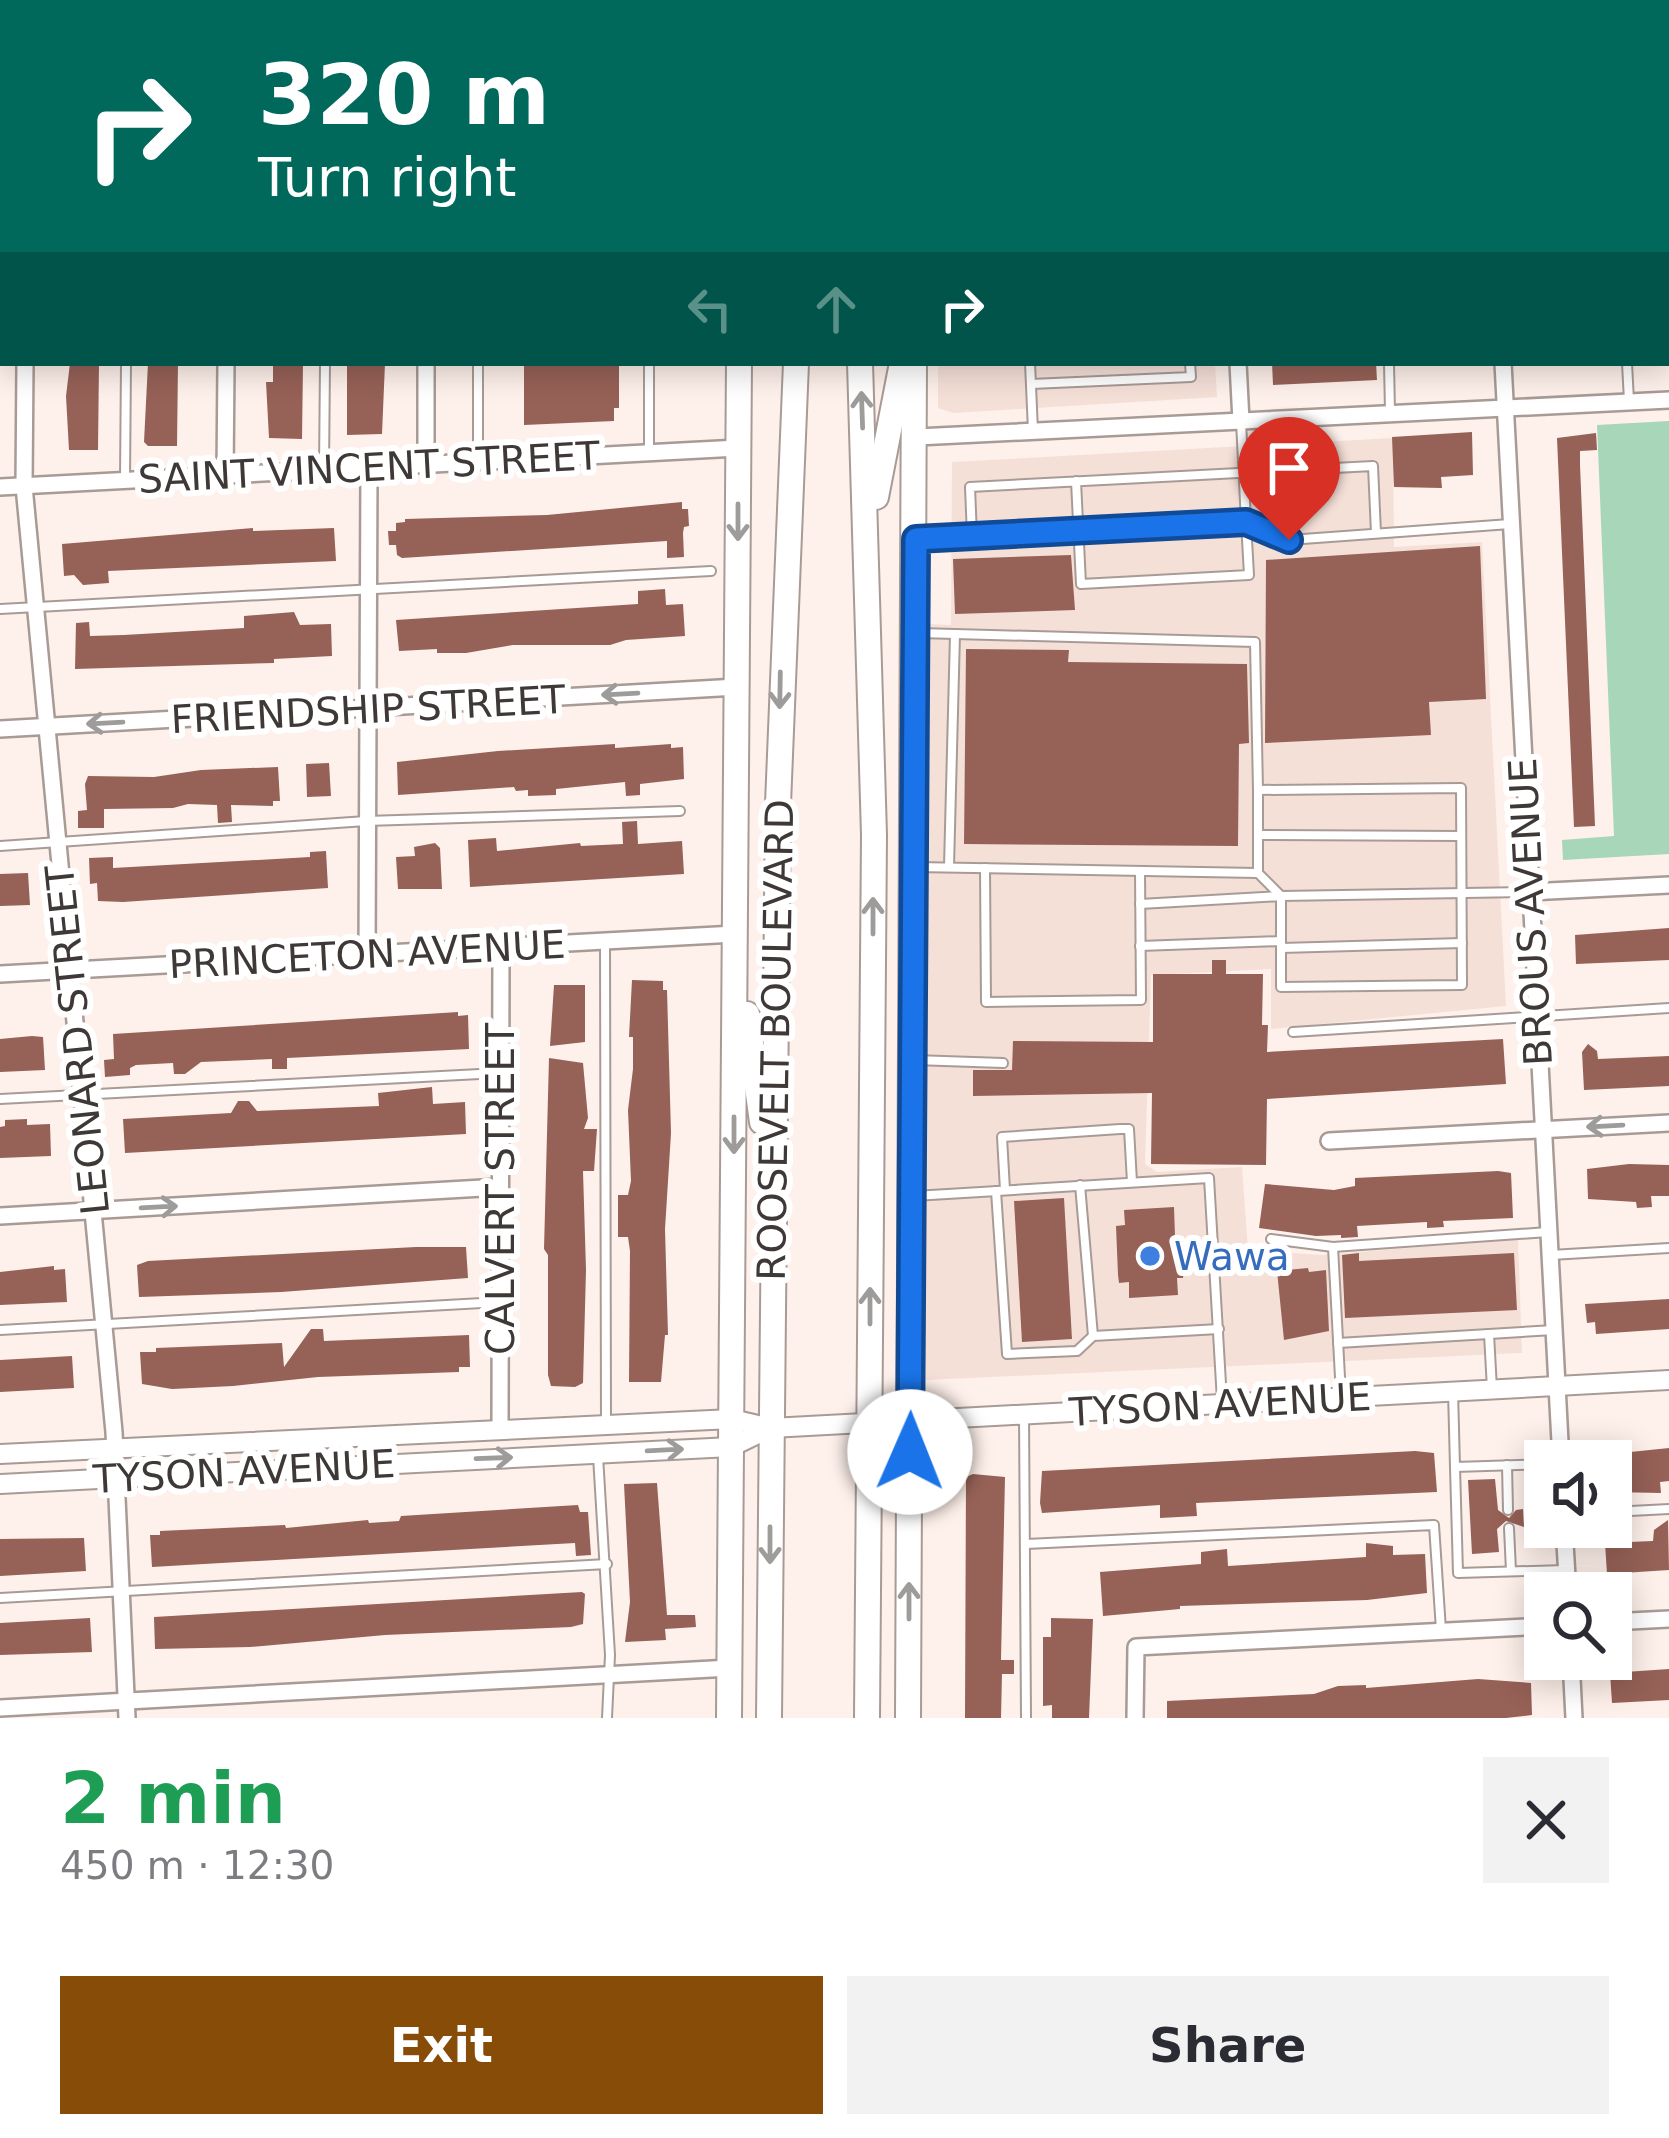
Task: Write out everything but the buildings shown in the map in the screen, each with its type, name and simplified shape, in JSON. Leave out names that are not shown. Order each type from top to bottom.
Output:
[{"type":"highway","name":"ROOSEVELT BOULEVARD","points":[[730,1718],[739,366]]},
{"type":"highway","name":"ROOSEVELT BOULEVARD","points":[[769,1718],[781,672],[796,366]]},
{"type":"highway","points":[[860,366],[874,835],[867,1718]]},
{"type":"highway","points":[[867,541],[901,366]]},
{"type":"highway","points":[[908,1718],[914,366]]},
{"type":"highway","points":[[735,934],[773,1197]]},
{"type":"street","name":"LEONARD STREET","points":[[25,366],[24,485],[115,1447],[127,1710]]},
{"type":"street","points":[[225,476],[226,366]]},
{"type":"street","points":[[426,366],[426,465]]},
{"type":"street","points":[[1238,366],[1241,421]]},
{"type":"street","name":"BROUS AVENUE","points":[[1503,366],[1560,1440]]},
{"type":"street","points":[[917,437],[1669,400]]},
{"type":"street","name":"SAINT VINCENT STREET","points":[[0,487],[738,448]]},
{"type":"street","points":[[367,956],[369,468]]},
{"type":"street","name":"FRIENDSHIP STREET","points":[[0,729],[736,687]]},
{"type":"street","points":[[1529,892],[1669,885]]},
{"type":"street","name":"PRINCETON AVENUE","points":[[0,974],[735,934]]},
{"type":"street","name":"CALVERT STREET","points":[[500,1431],[501,946]]},
{"type":"street","points":[[1329,1141],[1669,1123]]},
{"type":"street","points":[[0,1216],[500,1187]]},
{"type":"street","name":"TYSON AVENUE","points":[[0,1454],[731,1419],[771,1428],[1669,1380]]},
{"type":"street","name":"TYSON AVENUE","points":[[0,1484],[731,1447],[771,1428]]},
{"type":"street","points":[[436,1435],[436,1460]]},
{"type":"street","points":[[1565,1548],[1566,1570]]},
{"type":"street","points":[[1632,1621],[1669,1619]]},
{"type":"street","points":[[1135,1718],[1136,1647],[1524,1627]]},
{"type":"street","points":[[0,1708],[127,1710],[730,1669]]},
{"type":"street","points":[[1572,1680],[1574,1718]]},
{"type":"lane","points":[[125,480],[126,366]]},
{"type":"lane","points":[[324,470],[325,366]]},
{"type":"lane","points":[[478,366],[478,462]]},
{"type":"lane","points":[[649,366],[650,453]]},
{"type":"lane","points":[[1030,366],[1033,431]]},
{"type":"lane","points":[[1031,384],[1191,377],[1190,366]]},
{"type":"lane","points":[[1389,366],[1390,414]]},
{"type":"lane","points":[[1627,366],[1629,402]]},
{"type":"lane","points":[[1076,481],[1082,584],[1249,575],[1241,421]]},
{"type":"lane","points":[[972,536],[970,487],[1373,466],[1376,533]]},
{"type":"lane","points":[[916,539],[1246,522],[1289,540],[1511,524]]},
{"type":"lane","points":[[0,609],[711,571]]},
{"type":"lane","points":[[915,633],[1255,642],[1258,873]]},
{"type":"lane","points":[[949,867],[955,634]]},
{"type":"lane","points":[[914,867],[1258,873],[1281,896],[1281,987],[1462,986],[1461,788],[1258,790]]},
{"type":"lane","points":[[0,846],[366,821],[680,811]]},
{"type":"lane","points":[[1258,835],[1461,836]]},
{"type":"lane","points":[[985,868],[986,1002],[1141,1000],[1140,871]]},
{"type":"lane","points":[[1140,904],[1281,896],[1529,892]]},
{"type":"lane","points":[[605,940],[606,1426]]},
{"type":"lane","points":[[1140,946],[1462,943]]},
{"type":"lane","points":[[1293,1032],[1669,1008]]},
{"type":"lane","points":[[913,1060],[1003,1064]]},
{"type":"lane","points":[[0,1099],[500,1073]]},
{"type":"lane","points":[[1132,1182],[1129,1129],[1002,1137],[1007,1354],[1077,1351],[1093,1336],[1219,1330]]},
{"type":"lane","points":[[913,1196],[1209,1178],[1222,1403]]},
{"type":"lane","points":[[1080,1186],[1093,1336]]},
{"type":"lane","points":[[1271,1239],[1333,1247],[1548,1232]]},
{"type":"lane","points":[[1333,1247],[1341,1397]]},
{"type":"lane","points":[[1549,1255],[1669,1247]]},
{"type":"lane","points":[[0,1330],[500,1302]]},
{"type":"lane","points":[[1338,1342],[1553,1330]]},
{"type":"lane","points":[[1489,1334],[1492,1389]]},
{"type":"lane","points":[[1453,1391],[1458,1573],[1566,1570]]},
{"type":"lane","points":[[1024,1414],[1026,1718]]},
{"type":"lane","points":[[598,1454],[607,1564],[607,1718]]},
{"type":"lane","points":[[1507,1465],[1508,1510]]},
{"type":"lane","points":[[1455,1467],[1524,1465]]},
{"type":"lane","points":[[1632,1511],[1669,1509]]},
{"type":"lane","points":[[1026,1544],[1435,1525],[1441,1631]]},
{"type":"lane","points":[[1509,1528],[1510,1571]]},
{"type":"lane","points":[[0,1598],[607,1564]]},
{"type":"shaded area","points":[[938,366],[1215,366],[1217,397],[953,413],[938,408]]},
{"type":"shaded area","points":[[1393,438],[1394,547],[1482,542],[1506,1006],[1271,1029],[1271,969],[1151,975],[1145,1164],[1157,1172],[1242,1167],[1248,1250],[1322,1255],[1518,1239],[1522,1353],[926,1380],[922,1102],[930,624],[951,625],[952,462]]},
{"type":"green space","points":[[1669,421],[1669,854],[1563,860],[1562,840],[1614,836],[1597,425]]},
{"type":"place","name":"Wawa","points":[[1150,1256]]},
{"type":"route","points":[[910,1452],[916,539],[1246,522],[1289,540]]}]
